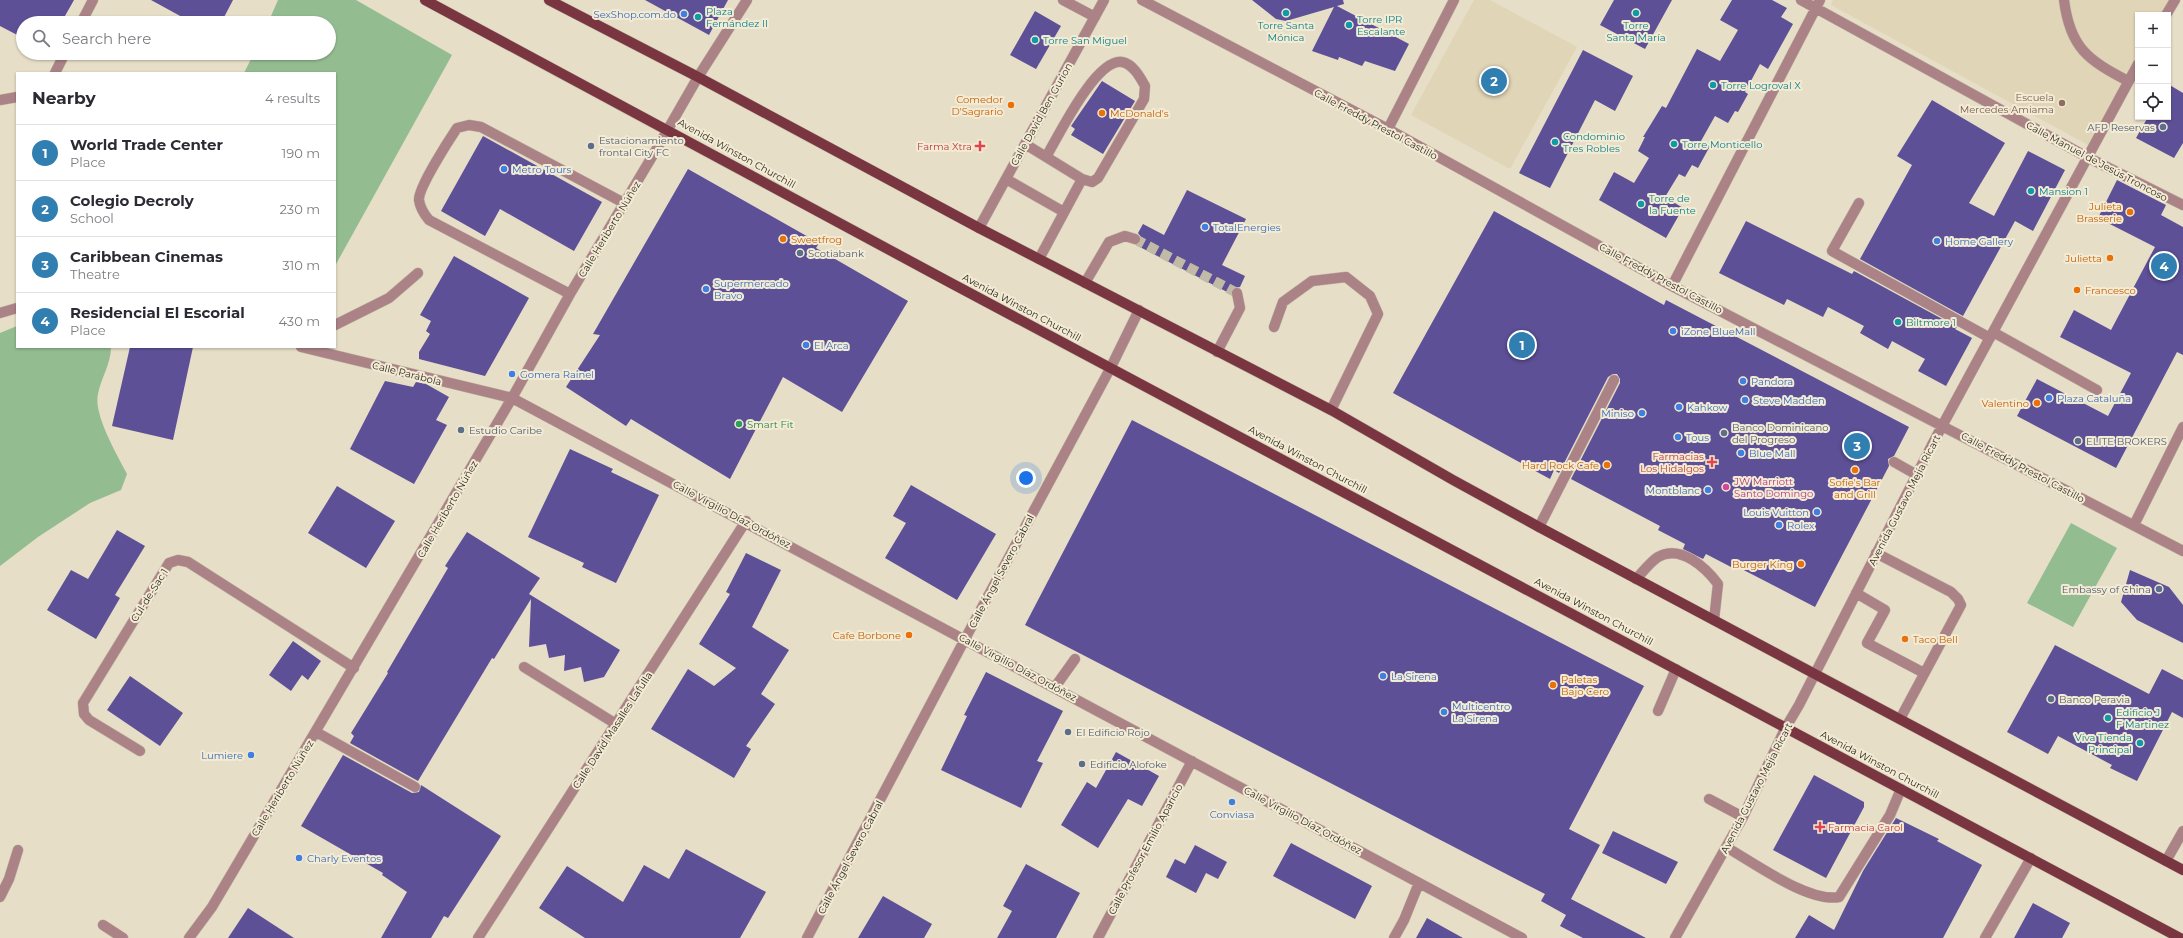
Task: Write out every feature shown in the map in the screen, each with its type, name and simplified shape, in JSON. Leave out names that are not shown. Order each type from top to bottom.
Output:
[{"type":"main road","name":"Avenida Winston Churchill","points":[[425,0],[949,282],[2180,938]]},
{"type":"main road","points":[[549,0],[698,77],[979,228],[1331,410],[1539,527],[2183,870]]},
{"type":"street","points":[[85,16],[93,0]]},
{"type":"street","name":"Calle Heriberto Núñez","points":[[189,938],[212,907],[512,398],[570,294],[698,77],[747,0]]},
{"type":"street","points":[[1063,0],[1094,17]]},
{"type":"street","name":"Calle David Ben Gurion","points":[[979,228],[1104,0]]},
{"type":"street","name":"Calle Freddy Prestol Castillo","points":[[1142,0],[1388,129],[1672,286],[2183,551]]},
{"type":"street","points":[[1388,129],[1454,0]]},
{"type":"street","name":"Calle Manuel de Jesús Troncoso","points":[[1801,0],[1818,4],[2087,157],[2183,206]]},
{"type":"street","points":[[2064,0],[2070,32],[2091,60],[2128,81]]},
{"type":"street","points":[[2168,12],[2175,0]]},
{"type":"street","points":[[1672,286],[1818,4]]},
{"type":"street","points":[[56,72],[62,60]]},
{"type":"street","points":[[1025,144],[1046,157],[1082,179],[1092,182],[1098,178],[1144,99],[1145,86],[1129,65],[1121,62],[1116,63],[1100,73],[1081,97],[1046,157]]},
{"type":"street","name":"Avenida Gustavo Mejía Ricart","points":[[1675,938],[1743,817],[1786,727],[1876,553],[2135,69]]},
{"type":"street","points":[[0,100],[16,97]]},
{"type":"street","points":[[570,294],[429,220],[422,211],[419,198],[436,162],[457,128],[469,125],[481,127],[624,203]]},
{"type":"street","points":[[1006,179],[1064,212]]},
{"type":"street","points":[[1039,259],[1082,179]]},
{"type":"street","points":[[1859,203],[1832,251],[2097,390]]},
{"type":"street","points":[[1085,283],[1109,242],[1125,236],[1135,239]]},
{"type":"street","points":[[336,324],[389,298],[418,273]]},
{"type":"street","points":[[1274,327],[1283,302],[1312,281],[1346,277],[1370,296],[1378,314],[1331,410]]},
{"type":"street","points":[[1217,352],[1240,308],[1237,293]]},
{"type":"street","points":[[0,313],[16,308]]},
{"type":"street","name":"Calle Ángel Severo Cabral","points":[[807,938],[1111,367],[1139,310]]},
{"type":"street","name":"Calle Parábola","points":[[316,349],[512,398]]},
{"type":"street","points":[[1539,527],[1614,380]]},
{"type":"street","name":"Calle Virgilio Díaz Ordóñez","points":[[512,398],[746,521],[1522,938]]},
{"type":"street","points":[[2134,525],[2183,427]]},
{"type":"street","points":[[1894,462],[1917,475]]},
{"type":"street","name":"Calle David Masalles Lafulla","points":[[478,938],[746,521]]},
{"type":"street","points":[[1876,553],[1951,592],[1958,599],[1961,605],[1900,719]]},
{"type":"street","points":[[1636,579],[1659,557],[1674,554],[1692,559],[1708,570],[1718,584],[1714,620]]},
{"type":"street","name":"Cul-de-Sac 1","points":[[140,751],[89,720],[84,714],[83,703],[169,563],[174,561],[178,560],[188,562],[354,668]]},
{"type":"street","points":[[1856,593],[1885,610],[1867,643],[1924,673]]},
{"type":"street","points":[[1055,687],[1075,659]]},
{"type":"street","points":[[524,668],[616,724]]},
{"type":"street","points":[[1658,711],[1676,669]]},
{"type":"street","points":[[316,732],[414,787]]},
{"type":"street","name":"Calle Profesor Emilio Aparicio","points":[[1098,938],[1192,761]]},
{"type":"street","points":[[1726,847],[1810,894],[1828,899],[1839,897],[1890,815],[1901,789]]},
{"type":"street","points":[[1709,799],[1743,817]]},
{"type":"street","points":[[2166,861],[2183,831]]},
{"type":"street","points":[[0,897],[9,879],[18,850]]},
{"type":"street","points":[[1985,938],[2031,858]]},
{"type":"street","points":[[1394,938],[1404,920],[1419,883]]},
{"type":"street","points":[[103,925],[123,938]]},
{"type":"shaded area","points":[[1474,0],[1490,0],[1577,47],[1510,169],[1411,115]]},
{"type":"shaded area","name":"Escuela Mercedes Amiama","points":[[1833,0],[2170,0],[2164,12],[2135,12],[2135,64],[2090,146],[1831,5]]},
{"type":"green space","points":[[278,0],[356,0],[452,55],[336,264],[336,72],[244,72],[250,60],[336,60],[336,16],[271,16]]},
{"type":"green space","points":[[16,326],[16,348],[111,348],[111,353],[99,388],[97,403],[107,435],[127,474],[121,490],[90,503],[38,537],[0,566],[0,333]]},
{"type":"green space","points":[[2071,523],[2117,548],[2073,627],[2027,603]]},
{"type":"building","points":[[0,0],[74,0],[65,16],[16,16],[16,34],[0,26]]},
{"type":"building","points":[[151,0],[233,0],[225,16],[180,16]]},
{"type":"building","name":"Plaza Fernández II","points":[[645,0],[728,0],[709,35]]},
{"type":"building","name":"Torre IPR Escalante","points":[[1252,0],[1343,0],[1344,4],[1337,6],[1409,44],[1395,71],[1365,61],[1362,66],[1339,57],[1338,60],[1312,51],[1334,7],[1286,21],[1276,19]]},
{"type":"building","name":"Torre Santa María","points":[[1614,0],[1672,0],[1645,49],[1600,25]]},
{"type":"building","points":[[1732,0],[1772,0],[1787,8],[1781,17],[1793,24],[1768,69],[1760,64],[1745,92],[1748,94],[1738,112],[1735,111],[1728,123],[1715,116],[1701,141],[1710,146],[1698,168],[1692,165],[1685,177],[1679,174],[1665,197],[1683,208],[1666,238],[1599,200],[1614,172],[1634,183],[1649,158],[1638,151],[1645,137],[1643,137],[1662,106],[1666,108],[1697,49],[1720,61],[1738,30],[1720,20]]},
{"type":"building","name":"Torre San Miguel","points":[[1035,11],[1061,26],[1036,69],[1010,55]]},
{"type":"building","name":"Condominio Tres Robles","points":[[1583,50],[1633,76],[1615,111],[1595,100],[1550,188],[1519,173]]},
{"type":"building","name":"McDonald's","points":[[1102,81],[1135,101],[1103,154],[1071,135],[1075,129],[1071,126]]},
{"type":"building","name":"AFP Reservas","points":[[2171,86],[2183,93],[2183,143],[2174,158],[2136,138],[2146,120],[2171,120]]},
{"type":"building","points":[[1932,100],[2005,143],[1969,203],[1994,216],[2028,151],[2065,170],[2033,231],[2015,221],[1963,316],[1860,259],[1912,165],[1897,156]]},
{"type":"building","name":"Metro Tours","points":[[483,136],[602,202],[574,251],[500,209],[485,236],[441,211]]},
{"type":"building","points":[[688,169],[819,243],[816,248],[908,301],[842,412],[783,377],[730,479],[631,419],[626,426],[566,387],[600,335],[593,334]]},
{"type":"building","points":[[2117,180],[2166,205],[2161,215],[2183,227],[2183,355],[2177,352],[2116,468],[2017,416],[2037,379],[2108,416],[2131,373],[2060,337],[2074,310],[2111,330],[2155,247],[2098,218]]},
{"type":"building","points":[[1187,190],[1246,219],[1222,265],[1245,276],[1240,287],[1233,288],[1231,294],[1136,245],[1141,241],[1141,237],[1138,233],[1143,224],[1164,235]]},
{"type":"building","points":[[1494,211],[1664,305],[1666,300],[1909,427],[1894,456],[1888,459],[1889,466],[1815,607],[1732,564],[1731,567],[1706,554],[1703,559],[1683,549],[1685,544],[1658,530],[1660,526],[1571,479],[1620,383],[1620,379],[1617,374],[1613,374],[1608,377],[1559,473],[1554,470],[1550,479],[1393,393]]},
{"type":"building","name":"Biltmore 1","points":[[1746,221],[1852,274],[1854,271],[1957,327],[1955,329],[1972,338],[1946,386],[1918,371],[1925,359],[1892,341],[1888,349],[1860,333],[1864,326],[1828,307],[1823,317],[1787,299],[1784,305],[1719,273]]},
{"type":"building","points":[[454,256],[529,298],[485,376],[419,359],[419,352],[430,334],[426,331],[431,321],[420,315]]},
{"type":"building","points":[[130,348],[193,348],[173,440],[112,426]]},
{"type":"building","points":[[385,381],[413,387],[416,382],[426,384],[449,397],[436,420],[447,425],[414,484],[350,449]]},
{"type":"building","points":[[1132,420],[1644,686],[1569,829],[1600,845],[1571,899],[1646,938],[1583,938],[1560,926],[1566,915],[1541,901],[1545,894],[1025,625]]},
{"type":"building","points":[[570,449],[613,469],[611,472],[659,495],[616,583],[582,567],[584,563],[528,537]]},
{"type":"building","points":[[911,485],[996,534],[957,600],[885,558],[906,523],[893,516]]},
{"type":"building","points":[[337,486],[395,521],[366,568],[308,533]]},
{"type":"building","points":[[117,530],[145,546],[115,595],[120,598],[96,639],[47,610],[71,570],[88,579]]},
{"type":"building","points":[[467,532],[540,578],[529,594],[620,650],[604,677],[584,682],[581,667],[564,671],[565,655],[549,658],[546,644],[529,647],[531,599],[494,659],[492,658],[418,781],[350,743],[354,736],[351,733],[388,673],[387,672],[448,568],[445,566]]},
{"type":"building","points":[[746,553],[781,570],[752,627],[789,650],[761,694],[775,704],[746,746],[751,749],[734,778],[651,729],[688,669],[714,686],[736,668],[699,644],[730,594],[726,592]]},
{"type":"building","points":[[2130,570],[2169,587],[2183,605],[2183,643],[2137,620],[2121,602]]},
{"type":"building","points":[[293,641],[321,661],[308,680],[302,675],[291,691],[269,675]]},
{"type":"building","points":[[2055,645],[2149,694],[2162,669],[2183,680],[2183,718],[2172,712],[2137,781],[2110,768],[2112,765],[2058,736],[2048,754],[2007,732]]},
{"type":"building","points":[[986,672],[1063,711],[1037,761],[1043,763],[1021,808],[941,770],[967,716],[964,715]]},
{"type":"building","points":[[130,676],[183,713],[160,746],[107,710]]},
{"type":"building","points":[[1116,752],[1159,776],[1142,806],[1128,799],[1098,848],[1061,825],[1087,782],[1096,788]]},
{"type":"building","points":[[343,755],[412,793],[419,792],[421,785],[501,836],[448,918],[444,916],[431,938],[381,938],[407,892],[382,875],[383,873],[301,826]]},
{"type":"building","name":"Farmacia Carol","points":[[1814,775],[1864,802],[1864,807],[1826,878],[1773,850]]},
{"type":"building","points":[[1896,818],[1939,839],[1937,841],[1982,865],[1943,938],[1795,938],[1809,915],[1834,930],[1863,871]]},
{"type":"building","points":[[1613,831],[1678,862],[1666,884],[1602,853]]},
{"type":"building","points":[[1291,843],[1372,886],[1355,919],[1273,876]]},
{"type":"building","points":[[1195,845],[1227,862],[1218,879],[1206,873],[1196,893],[1166,877],[1175,859],[1185,864]]},
{"type":"building","points":[[686,849],[766,892],[740,938],[585,938],[539,908],[567,866],[623,902],[644,865],[669,879]]},
{"type":"building","points":[[1026,864],[1080,893],[1056,938],[997,938],[1012,911],[1003,906]]},
{"type":"building","points":[[883,896],[932,924],[924,938],[858,938]]},
{"type":"building","points":[[2033,903],[2070,923],[2062,938],[2014,938]]},
{"type":"building","points":[[248,908],[294,938],[228,938]]},
{"type":"building","points":[[1427,918],[1463,938],[1416,938]]},
{"type":"tunnel","points":[[1135,239],[1237,293]]},
{"type":"place","name":"Torre Santa Mónica","points":[[1286,13]]},
{"type":"place","name":"Torre Santa María","points":[[1636,13]]},
{"type":"place","name":"SexShop.com.do","points":[[684,14]]},
{"type":"place","name":"Plaza Fernández II","points":[[698,17]]},
{"type":"place","name":"Torre IPR Escalante","points":[[1349,25]]},
{"type":"place","name":"Torre San Miguel","points":[[1035,40]]},
{"type":"place","name":"Colegio Decroly","points":[[1494,81]]},
{"type":"place","name":"Torre Logroval X","points":[[1713,85]]},
{"type":"place","name":"Escuela Mercedes Amiama","points":[[2062,103]]},
{"type":"place","name":"Comedor D'Sagrario","points":[[1011,105]]},
{"type":"place","name":"McDonald's","points":[[1102,113]]},
{"type":"place","name":"AFP Reservas","points":[[2163,127]]},
{"type":"place","name":"Condominio Tres Robles","points":[[1555,142]]},
{"type":"place","name":"Torre Monticello","points":[[1674,144]]},
{"type":"place","name":"Estacionamiento frontal City FC","points":[[591,146]]},
{"type":"place","name":"Farma Xtra","points":[[980,146]]},
{"type":"place","name":"Metro Tours","points":[[504,169]]},
{"type":"place","name":"Mansion 1","points":[[2031,191]]},
{"type":"place","name":"Torre de la Fuente","points":[[1641,204]]},
{"type":"place","name":"Julieta Brasserie","points":[[2130,212]]},
{"type":"place","name":"TotalEnergies","points":[[1205,227]]},
{"type":"place","name":"Sweetfrog","points":[[783,239]]},
{"type":"place","name":"Home Gallery","points":[[1937,241]]},
{"type":"place","name":"Scotiabank","points":[[800,253]]},
{"type":"place","name":"Julietta","points":[[2110,258]]},
{"type":"place","name":"Residencial El Escorial","points":[[2164,266]]},
{"type":"place","name":"Supermercado Bravo","points":[[706,289]]},
{"type":"place","name":"Francesco","points":[[2077,290]]},
{"type":"place","name":"Biltmore 1","points":[[1898,322]]},
{"type":"place","name":"iZone BlueMall","points":[[1673,331]]},
{"type":"place","name":"El Arca","points":[[806,345]]},
{"type":"place","name":"World Trade Center","points":[[1522,345]]},
{"type":"place","name":"Gomera Rainel","points":[[512,374]]},
{"type":"place","name":"Pandora","points":[[1743,381]]},
{"type":"place","name":"Plaza Cataluña","points":[[2049,398]]},
{"type":"place","name":"Steve Madden","points":[[1745,400]]},
{"type":"place","name":"Valentino","points":[[2037,403]]},
{"type":"place","name":"Kahkow","points":[[1679,407]]},
{"type":"place","name":"Miniso","points":[[1642,413]]},
{"type":"place","name":"Smart Fit","points":[[739,424]]},
{"type":"place","name":"Estudio Caribe","points":[[461,430]]},
{"type":"place","name":"Banco Dominicano del Progreso","points":[[1724,433]]},
{"type":"place","name":"Tous","points":[[1678,437]]},
{"type":"place","name":"ELITE BROKERS","points":[[2078,441]]},
{"type":"place","name":"Caribbean Cinemas","points":[[1857,446]]},
{"type":"place","name":"Blue Mall","points":[[1741,453]]},
{"type":"place","name":"Farmacias Los Hidalgos","points":[[1712,462]]},
{"type":"place","name":"Hard Rock Cafe","points":[[1607,465]]},
{"type":"place","name":"Sofie's Bar and Grill","points":[[1855,470]]},
{"type":"place","name":"JW Marriott Santo Domingo","points":[[1726,487]]},
{"type":"place","name":"Montblanc","points":[[1708,490]]},
{"type":"place","name":"Louis Vuitton","points":[[1817,512]]},
{"type":"place","name":"Rolex","points":[[1779,525]]},
{"type":"place","name":"Burger King","points":[[1801,564]]},
{"type":"place","name":"Embassy of China","points":[[2159,589]]},
{"type":"place","name":"Cafe Borbone","points":[[909,635]]},
{"type":"place","name":"Taco Bell","points":[[1905,639]]},
{"type":"place","name":"La Sirena","points":[[1383,676]]},
{"type":"place","name":"Paletas Bajo Cero","points":[[1553,685]]},
{"type":"place","name":"Banco Peravia","points":[[2051,699]]},
{"type":"place","name":"Multicentro La Sirena","points":[[1444,712]]},
{"type":"place","name":"Edificio J F Martinez","points":[[2108,718]]},
{"type":"place","name":"El Edificio Rojo","points":[[1068,732]]},
{"type":"place","name":"Viva Tienda Principal","points":[[2140,743]]},
{"type":"place","name":"Lumiere","points":[[251,755]]},
{"type":"place","name":"Edificio Alofoke","points":[[1082,764]]},
{"type":"place","name":"Conviasa","points":[[1232,802]]},
{"type":"place","name":"Farmacia Carol","points":[[1820,827]]},
{"type":"place","name":"Charly Eventos","points":[[299,858]]}]
